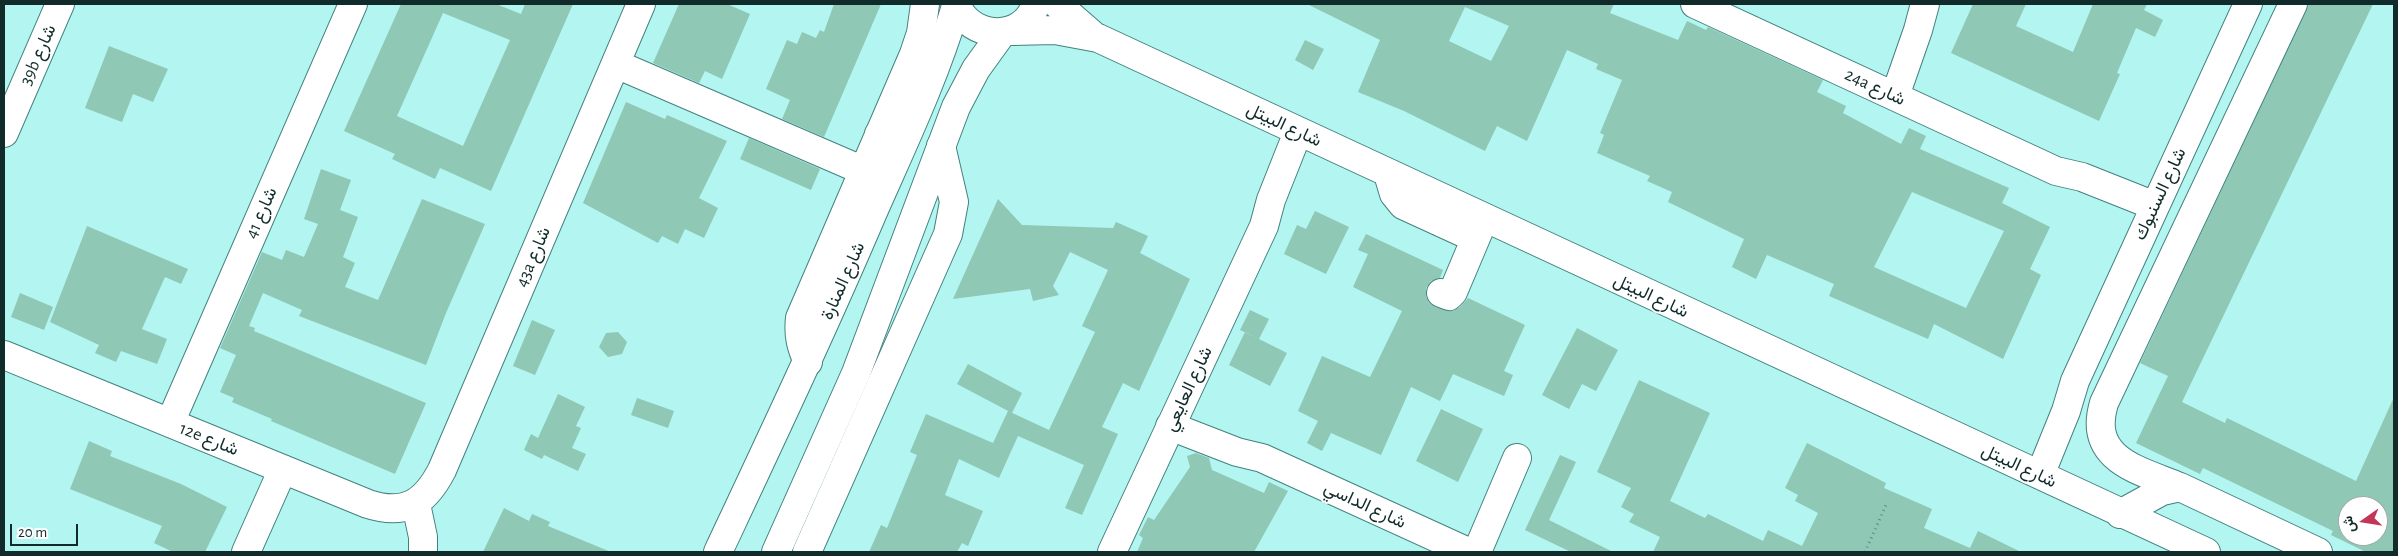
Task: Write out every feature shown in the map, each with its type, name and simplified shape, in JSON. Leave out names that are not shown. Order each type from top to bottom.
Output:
[{"type":"street","name":"39b شارع","points":[[4,133],[60,4]]},
{"type":"street","name":"شارع 41","points":[[170,423],[353,4]]},
{"type":"street","name":"43a شارع","points":[[416,504],[426,495],[442,470],[641,4]]},
{"type":"street","points":[[808,362],[801,349],[798,334],[800,318],[914,54],[921,33],[925,4]]},
{"type":"street","points":[[776,552],[859,365],[965,87],[1007,32],[1028,18],[1036,4]]},
{"type":"street","name":"شارع البيتل","points":[[1057,4],[1098,38],[1388,174],[1480,228],[2031,470],[2120,514],[2206,552]]},
{"type":"street","name":"24a شارع","points":[[1695,4],[2056,170],[2082,177],[2150,216]]},
{"type":"street","points":[[1886,92],[1909,26],[1924,4]]},
{"type":"street","name":"شارع السنبوك","points":[[2031,470],[2066,411],[2074,383],[2248,4]]},
{"type":"street","points":[[2293,4],[2122,363],[2100,414],[2102,437],[2115,457],[2124,464],[2318,552]]},
{"type":"street","name":"شارع البيتل","points":[[956,5],[964,18],[975,28],[989,33],[1055,30],[1098,38]]},
{"type":"street","name":"شارع المنارة","points":[[718,552],[808,362],[939,59],[956,5]]},
{"type":"street","points":[[616,64],[864,171]]},
{"type":"street","points":[[880,134],[917,111]]},
{"type":"street","name":"شارع العايعي","points":[[1112,552],[1264,226],[1271,200],[1307,136]]},
{"type":"street","points":[[807,552],[948,234],[954,202],[941,146]]},
{"type":"street","points":[[1441,293],[1449,296],[1453,292],[1480,228]]},
{"type":"street","name":"12e شارع","points":[[4,355],[282,470],[383,509],[399,509],[416,504]]},
{"type":"street","points":[[2074,383],[2122,363]]},
{"type":"street","name":"شارع الداسي","points":[[1175,417],[1237,452],[1262,458],[1468,552]]},
{"type":"street","points":[[1477,552],[1517,458]]},
{"type":"street","points":[[246,552],[282,470]]},
{"type":"street","points":[[2120,514],[2162,491],[2180,488]]},
{"type":"street","points":[[416,504],[423,537],[423,552]]},
{"type":"path","points":[[1865,552],[1886,505]]},
{"type":"building","points":[[401,4],[496,4],[521,14],[525,4],[573,4],[491,191],[440,168],[435,179],[392,159],[395,154],[344,131]],"holes":[[[443,13],[510,40],[463,146],[397,116]]]},
{"type":"building","points":[[679,4],[727,4],[750,14],[722,79],[705,71],[699,83],[653,63]]},
{"type":"building","points":[[834,4],[881,4],[824,137],[782,119],[790,100],[766,89],[787,40],[797,44],[802,32],[816,38],[820,30],[824,32]]},
{"type":"building","points":[[1307,4],[1614,4],[1610,13],[1678,40],[1687,21],[1706,30],[1708,27],[1823,80],[1817,92],[1846,106],[1843,113],[1901,144],[1909,128],[1926,136],[1920,149],[2009,188],[2002,203],[2050,227],[2030,269],[2041,275],[2003,359],[1934,324],[1928,339],[1829,296],[1834,284],[1767,255],[1756,279],[1732,267],[1744,239],[1668,202],[1672,192],[1647,181],[1650,176],[1597,153],[1604,135],[1600,133],[1622,80],[1596,69],[1598,64],[1567,50],[1527,141],[1497,126],[1485,151],[1404,111],[1358,92],[1380,40]],"holes":[[[1465,7],[1509,26],[1491,61],[1449,41]],[[1912,192],[2004,231],[1966,308],[1874,267]]]},
{"type":"building","points":[[1973,4],[2026,4],[2016,26],[2073,52],[2093,4],[2147,4],[2144,10],[2163,20],[2155,37],[2136,28],[2117,73],[2120,74],[2099,121],[1951,53]]},
{"type":"building","points":[[2309,4],[2373,4],[2182,402],[2225,423],[2227,418],[2356,481],[2394,397],[2394,552],[2366,552],[2354,546],[2388,546],[2388,496],[2338,496],[2338,538],[2331,535],[2333,531],[2203,468],[2200,474],[2136,443],[2168,376],[2140,363]]},
{"type":"building","points":[[1305,40],[1324,49],[1313,70],[1295,60]]},
{"type":"building","points":[[109,46],[168,69],[153,102],[133,94],[122,122],[85,108]]},
{"type":"building","points":[[626,102],[665,119],[667,115],[727,141],[699,198],[718,208],[704,238],[685,229],[678,244],[662,236],[658,243],[583,203]]},
{"type":"building","points":[[749,138],[820,169],[811,190],[740,159]]},
{"type":"building","points":[[321,169],[351,180],[340,210],[358,217],[343,257],[355,263],[345,287],[378,300],[422,199],[485,224],[446,313],[426,365],[299,316],[302,310],[263,293],[249,326],[255,328],[254,331],[426,403],[395,474],[271,421],[272,419],[232,402],[234,398],[220,392],[236,355],[220,348],[262,252],[282,260],[286,250],[304,257],[318,224],[304,219]]},
{"type":"building","points":[[998,199],[1022,225],[1113,228],[1116,222],[1148,236],[1140,253],[1190,279],[1139,391],[1123,383],[1102,427],[1118,434],[1082,515],[1065,508],[1084,465],[1018,436],[999,478],[959,459],[945,495],[983,511],[968,546],[962,543],[957,552],[869,552],[881,525],[887,528],[917,455],[910,452],[926,414],[993,443],[1008,411],[1049,430],[1095,332],[1082,326],[1108,270],[1070,252],[1053,286],[1059,295],[1033,301],[1030,289],[953,299]]},
{"type":"building","points":[[1315,211],[1349,227],[1326,274],[1284,254],[1297,225],[1306,229]]},
{"type":"building","points":[[87,226],[188,269],[181,284],[165,277],[142,329],[167,339],[157,364],[121,351],[116,362],[95,353],[99,345],[50,322]]},
{"type":"building","points":[[1366,234],[1443,270],[1440,278],[1431,281],[1426,288],[1426,296],[1429,303],[1435,307],[1453,311],[1460,307],[1468,298],[1525,325],[1504,371],[1513,375],[1504,396],[1453,374],[1440,401],[1411,387],[1381,455],[1331,433],[1322,451],[1307,443],[1318,421],[1298,411],[1322,356],[1370,377],[1402,311],[1353,287],[1368,254],[1358,250]]},
{"type":"building","points":[[20,293],[53,307],[44,330],[11,317]]},
{"type":"building","points":[[1250,310],[1269,319],[1259,339],[1240,330]]},
{"type":"building","points":[[532,320],[555,330],[535,375],[513,366]]},
{"type":"building","points":[[1577,328],[1618,350],[1596,391],[1582,384],[1569,409],[1542,395]]},
{"type":"building","points":[[618,332],[627,342],[622,354],[608,357],[599,347],[606,333]]},
{"type":"building","points":[[1245,332],[1287,353],[1270,386],[1229,365]]},
{"type":"building","points":[[968,364],[1022,393],[1012,413],[957,384]]},
{"type":"building","points":[[1639,380],[1710,413],[1670,501],[1705,518],[1708,514],[1763,541],[1768,530],[1802,546],[1818,513],[1795,501],[1798,495],[1785,488],[1807,443],[1886,483],[1884,488],[1932,509],[1924,528],[1970,548],[1978,531],[2021,552],[1653,552],[1660,537],[1629,522],[1634,514],[1621,507],[1631,488],[1597,472]]},
{"type":"building","points":[[558,394],[585,407],[576,426],[581,428],[572,448],[586,454],[578,471],[544,455],[542,459],[524,450],[531,434],[538,438]]},
{"type":"building","points":[[637,398],[674,411],[668,428],[631,415]]},
{"type":"building","points":[[1441,409],[1483,429],[1458,482],[1416,461]]},
{"type":"building","points":[[89,441],[112,451],[110,456],[181,484],[227,507],[205,552],[173,552],[154,543],[162,526],[70,489]]},
{"type":"building","points":[[1196,453],[1209,458],[1212,470],[1264,493],[1269,482],[1288,491],[1254,552],[1137,552],[1143,538],[1139,535],[1148,517],[1154,520],[1190,467],[1187,456]]},
{"type":"building","points":[[1560,455],[1576,462],[1549,520],[1613,552],[1571,552],[1525,530]]},
{"type":"building","points":[[504,508],[529,521],[532,514],[550,522],[548,526],[611,552],[483,552]]}]
